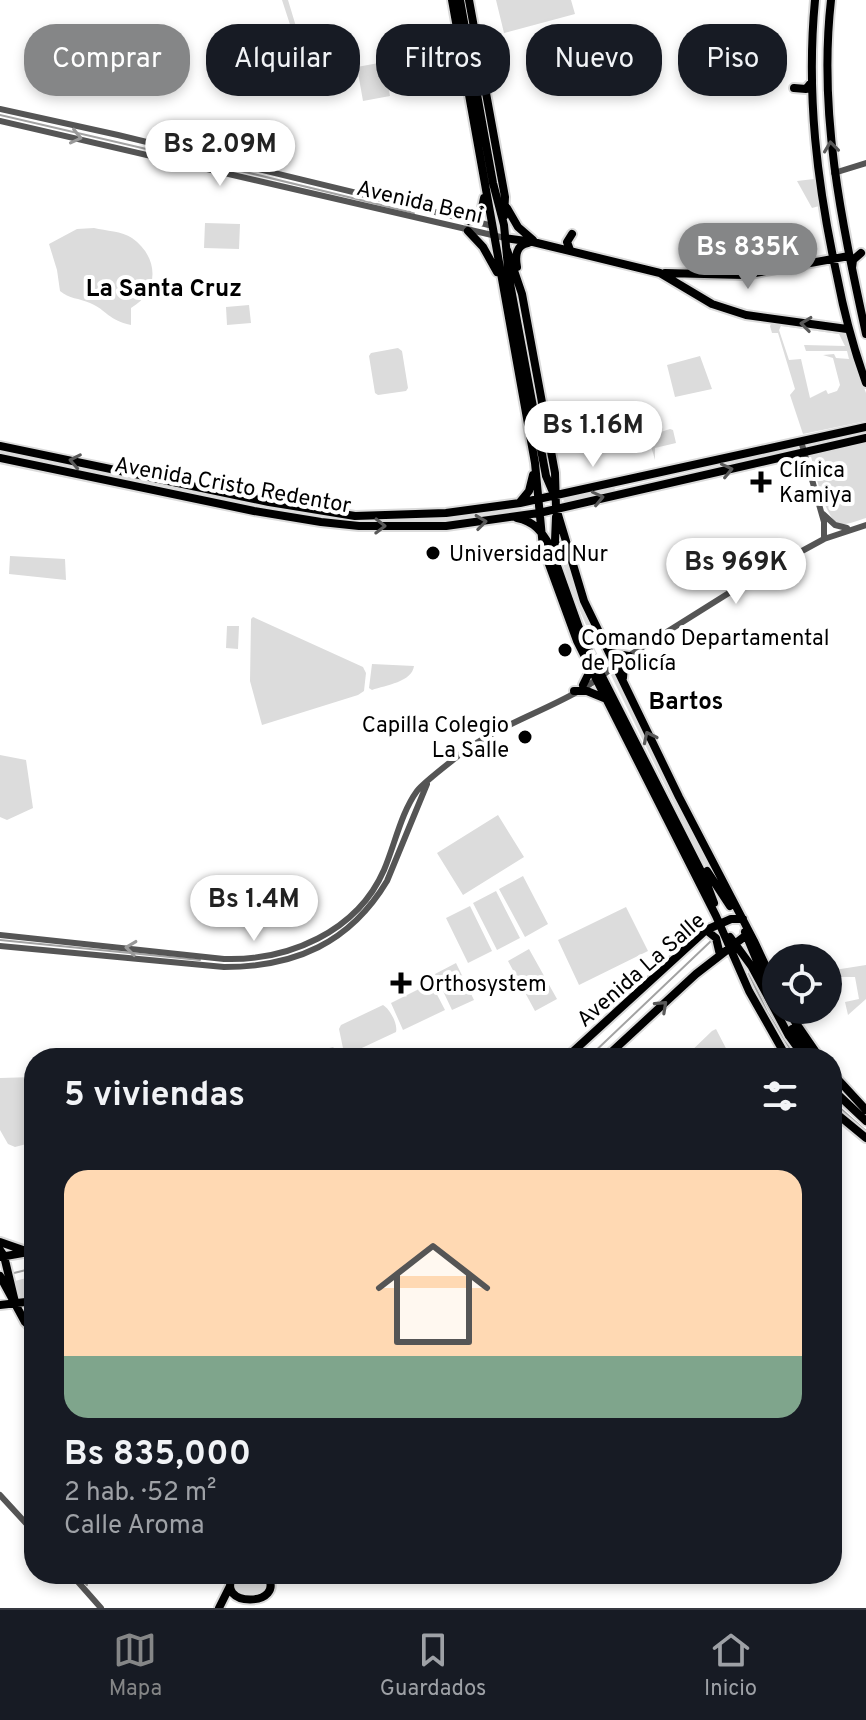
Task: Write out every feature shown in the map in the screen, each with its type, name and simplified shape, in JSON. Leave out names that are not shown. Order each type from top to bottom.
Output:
[{"type":"main road","points":[[452,0],[485,185],[522,294]]},
{"type":"main road","points":[[460,0],[501,233],[503,289],[540,464],[554,495]]},
{"type":"main road","points":[[469,0],[508,212],[518,227],[535,242]]},
{"type":"main road","points":[[815,0],[811,83],[819,177],[847,329],[866,383]]},
{"type":"main road","points":[[831,0],[827,113],[834,173],[866,334]]},
{"type":"main road","points":[[794,88],[806,89],[811,83]]},
{"type":"main road","points":[[812,117],[827,113]]},
{"type":"main road","points":[[485,185],[481,212],[468,226],[488,255],[503,289]]},
{"type":"main road","points":[[501,233],[505,199]]},
{"type":"main road","points":[[501,233],[660,273],[689,275],[744,275],[849,256]]},
{"type":"main road","points":[[570,250],[567,242],[572,234]]},
{"type":"main road","points":[[535,242],[523,244],[517,252],[522,294],[555,473],[556,508],[584,601],[762,961]]},
{"type":"main road","points":[[507,250],[509,278],[536,423],[543,548],[559,596],[589,665],[583,685]]},
{"type":"main road","points":[[852,268],[853,260],[864,253]]},
{"type":"main road","points":[[819,263],[836,274]]},
{"type":"main road","points":[[660,273],[712,304],[746,315],[847,329]]},
{"type":"main road","points":[[687,289],[684,282],[689,275]]},
{"type":"main road","points":[[536,423],[540,392]]},
{"type":"main road","name":"Avenida Cristo Redentor","points":[[0,446],[231,494],[355,516],[446,513],[520,503],[866,427]]},
{"type":"main road","name":"Avenida Cristo Redentor","points":[[0,458],[309,520],[359,526],[446,526],[539,513],[866,438]]},
{"type":"main road","points":[[789,444],[793,448],[791,454]]},
{"type":"main road","points":[[540,464],[555,473],[561,485],[572,490]]},
{"type":"main road","points":[[520,503],[540,464]]},
{"type":"main road","points":[[638,476],[632,485],[639,489]]},
{"type":"main road","points":[[192,497],[205,496],[206,488]]},
{"type":"main road","points":[[220,503],[221,496],[231,494]]},
{"type":"main road","points":[[556,508],[556,547],[594,649],[605,698],[732,946],[738,967],[764,1021],[781,1048]]},
{"type":"main road","points":[[513,518],[530,521],[550,546],[579,628],[705,879],[720,923]]},
{"type":"main road","points":[[594,649],[605,643]]},
{"type":"main road","points":[[610,653],[629,656],[624,666],[623,681]]},
{"type":"main road","points":[[589,665],[600,674],[697,854],[740,919]]},
{"type":"main road","points":[[574,691],[587,691],[605,698]]},
{"type":"main road","points":[[711,907],[706,930],[716,938],[720,955]]},
{"type":"main road","name":"Avenida La Salle","points":[[577,1048],[706,930],[740,919]]},
{"type":"main road","points":[[748,934],[762,968]]},
{"type":"main road","name":"Avenida La Salle","points":[[616,1048],[710,963],[748,934]]},
{"type":"main road","points":[[732,946],[752,967],[798,1048]]},
{"type":"main road","points":[[710,963],[727,959],[738,967]]},
{"type":"main road","points":[[789,1024],[805,1048]]},
{"type":"main road","points":[[796,1024],[812,1048]]},
{"type":"main road","points":[[797,1037],[810,1048]]},
{"type":"main road","points":[[842,1084],[866,1110]]},
{"type":"main road","points":[[842,1090],[866,1110]]},
{"type":"main road","points":[[842,1098],[866,1121]]},
{"type":"main road","points":[[842,1118],[866,1138]]},
{"type":"main road","points":[[0,1242],[24,1249]]},
{"type":"main road","points":[[24,1253],[3,1257],[8,1285],[24,1320]]},
{"type":"main road","points":[[0,1276],[8,1285]]},
{"type":"main road","points":[[0,1305],[24,1302]]},
{"type":"main road","points":[[219,1608],[229,1584]]},
{"type":"main road","points":[[232,1584],[236,1601],[250,1607],[265,1600],[273,1584]]},
{"type":"main road","points":[[268,1584],[270,1595]]},
{"type":"street","name":"Avenida Beni","points":[[0,109],[203,157],[468,226]]},
{"type":"street","name":"Avenida Beni","points":[[0,121],[501,233]]},
{"type":"street","points":[[200,168],[203,157]]},
{"type":"street","points":[[834,173],[866,163]]},
{"type":"street","points":[[849,256],[864,253]]},
{"type":"street","points":[[801,441],[825,528],[824,539]]},
{"type":"street","points":[[821,511],[835,525],[850,528]]},
{"type":"street","points":[[574,691],[756,576],[824,539],[866,525]]},
{"type":"street","points":[[0,935],[244,959],[283,953],[315,940],[345,921],[367,897],[383,873],[420,787],[466,750],[600,674]]},
{"type":"street","points":[[0,946],[210,967],[258,966],[292,959],[319,948],[351,927],[368,910],[387,881],[427,784]]},
{"type":"street","points":[[199,966],[205,964],[207,957]]},
{"type":"street","points":[[210,967],[216,958]]},
{"type":"street","points":[[0,1495],[24,1521]]},
{"type":"street","points":[[80,1584],[101,1608]]},
{"type":"shaded area","points":[[282,0],[288,0],[295,24],[290,24]]},
{"type":"shaded area","points":[[496,0],[571,0],[575,14],[526,24],[526,27],[510,31],[510,24],[502,24]]},
{"type":"shaded area","points":[[376,63],[376,96],[390,96],[363,101],[360,66]]},
{"type":"shaded area","points":[[814,179],[819,206],[812,208],[797,181]]},
{"type":"shaded area","points":[[205,223],[240,224],[239,249],[204,248]]},
{"type":"shaded area","points":[[94,228],[132,238],[141,246],[151,264],[151,283],[147,293],[131,308],[131,325],[117,321],[96,306],[60,291],[49,244],[77,229]]},
{"type":"shaded area","points":[[249,305],[251,323],[227,325],[226,307]]},
{"type":"shaded area","points":[[772,323],[844,332],[866,393],[866,421],[803,434],[790,395],[795,389],[778,333],[772,333]],"holes":[[[781,326],[839,334],[845,346],[804,345],[806,351],[847,351],[849,359],[836,358],[834,354],[823,355],[833,358],[840,385],[837,391],[828,394],[826,390],[810,398],[801,359],[789,360],[779,330]]]},
{"type":"shaded area","points":[[398,348],[402,351],[408,388],[406,391],[378,395],[375,393],[369,356]]},
{"type":"shaded area","points":[[700,356],[712,389],[675,397],[667,365]]},
{"type":"shaded area","points":[[670,429],[676,443],[655,448],[655,460],[648,436]]},
{"type":"shaded area","points":[[866,442],[866,518],[840,524],[825,504],[810,453]]},
{"type":"shaded area","points":[[614,484],[615,491],[564,503],[563,496]]},
{"type":"shaded area","points":[[223,498],[298,510],[372,516],[445,515],[521,506],[521,511],[433,521],[366,522],[298,515]]},
{"type":"shaded area","points":[[559,533],[600,640],[598,645],[594,643],[571,588]]},
{"type":"shaded area","points":[[10,556],[65,559],[66,580],[9,574]]},
{"type":"shaded area","points":[[253,617],[363,667],[366,673],[364,691],[262,725],[250,681]]},
{"type":"shaded area","points":[[227,626],[239,626],[238,649],[226,648]]},
{"type":"shaded area","points":[[372,664],[414,666],[404,679],[372,690],[369,688]]},
{"type":"shaded area","points":[[616,672],[718,886],[700,857],[611,675]]},
{"type":"shaded area","points":[[0,755],[26,760],[33,808],[7,820],[0,817]]},
{"type":"shaded area","points":[[498,815],[524,857],[463,895],[437,853]]},
{"type":"shaded area","points":[[523,876],[548,924],[525,937],[499,889]]},
{"type":"shaded area","points":[[496,891],[520,938],[497,950],[473,903]]},
{"type":"shaded area","points":[[470,906],[492,951],[468,963],[446,918]]},
{"type":"shaded area","points":[[626,907],[648,951],[579,985],[558,940]]},
{"type":"shaded area","points":[[529,949],[557,999],[535,1011],[508,961]]},
{"type":"shaded area","points":[[456,963],[474,1000],[452,1010],[435,974]]},
{"type":"shaded area","points":[[866,965],[866,999],[848,1015],[845,1002],[859,999],[855,977],[842,977],[842,969]]},
{"type":"shaded area","points":[[431,983],[445,1010],[403,1030],[391,1003]]},
{"type":"shaded area","points":[[383,1005],[393,1017],[396,1032],[362,1048],[343,1048],[341,1025]]},
{"type":"shaded area","points":[[716,1029],[726,1048],[694,1048]]},
{"type":"shaded area","points":[[24,1077],[24,1145],[15,1147],[8,1144],[0,1130],[0,1078]]},
{"type":"shaded area","points":[[24,1279],[24,1299],[21,1299],[15,1281]]},
{"type":"shaded area","points":[[235,1584],[265,1584],[261,1599],[250,1604],[239,1599],[234,1588]]},
{"type":"waterway","points":[[0,115],[198,161]]},
{"type":"waterway","points":[[204,162],[414,213]]},
{"type":"waterway","points":[[0,940],[200,960]]},
{"type":"waterway","points":[[599,1048],[711,941]]},
{"type":"waterway","points":[[749,974],[767,1012],[790,1048]]},
{"type":"waterway","points":[[842,1110],[866,1131]]},
{"type":"waterway","points":[[14,1273],[24,1270]]},
{"type":"place","name":"Clínica Kamiya","points":[[761,482]]},
{"type":"place","name":"Universidad Nur","points":[[433,553]]},
{"type":"place","name":"Comando Departamental de Policía","points":[[565,650]]},
{"type":"place","name":"Capilla Colegio La Salle","points":[[525,737]]},
{"type":"place","name":"Orthosystem","points":[[401,983]]},
{"type":"district","name":"La Santa Cruz","points":[[164,288]]},
{"type":"district","name":"Bartos","points":[[686,701]]}]
